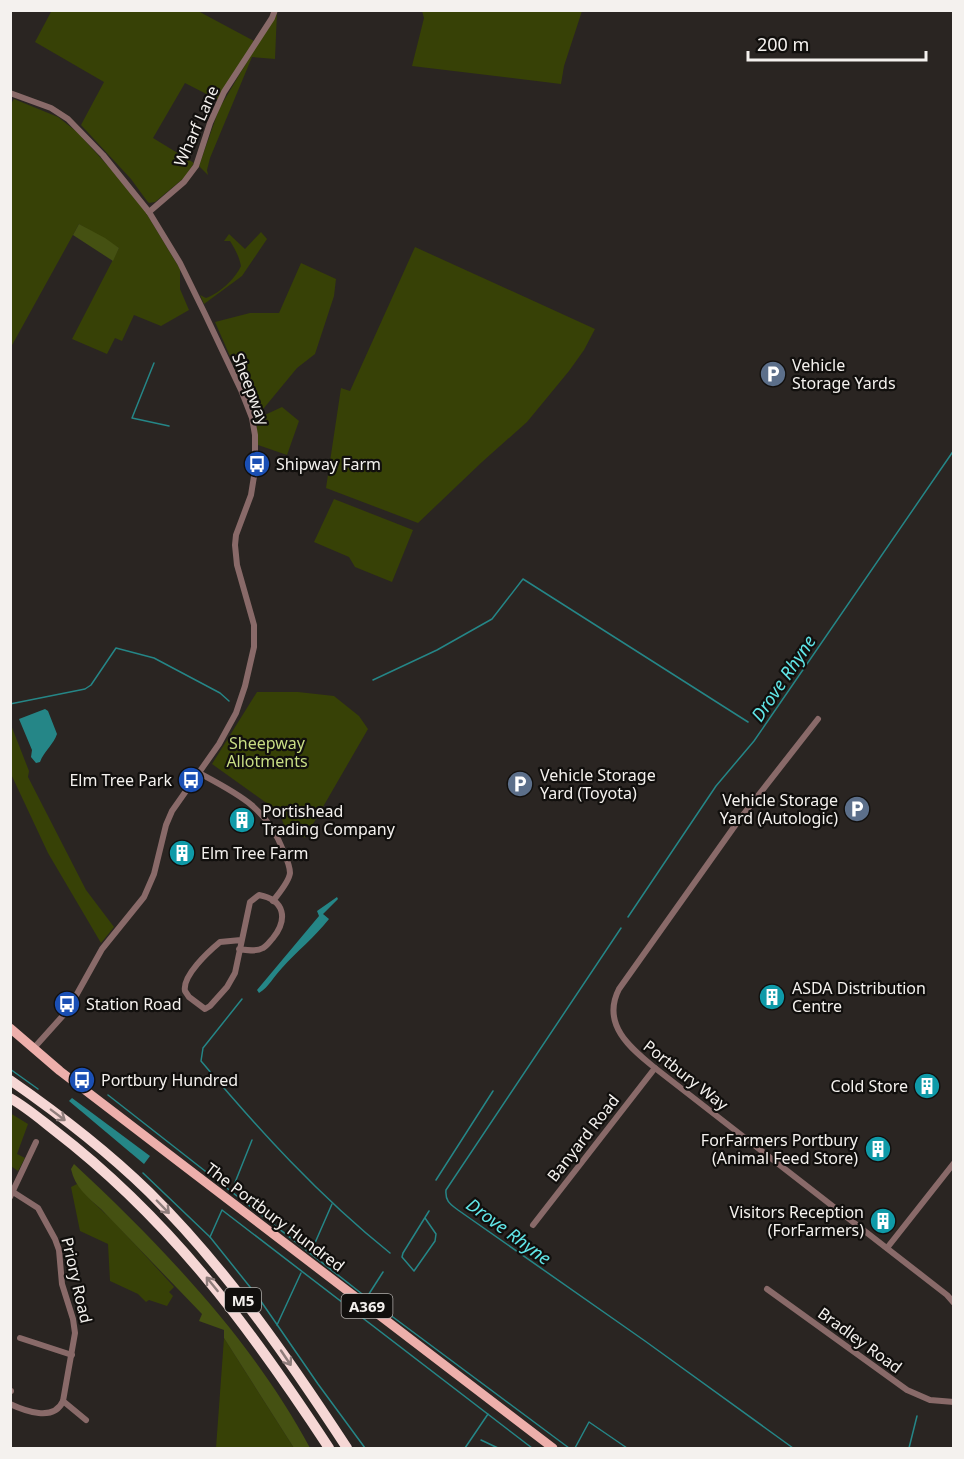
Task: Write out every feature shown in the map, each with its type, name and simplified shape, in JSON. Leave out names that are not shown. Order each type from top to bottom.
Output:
[{"type":"highway","name":"M5","points":[[10,1080],[125,1169],[192,1238],[219,1269],[281,1350],[347,1449]]},
{"type":"highway","name":"M5","points":[[10,1098],[80,1151],[159,1223],[244,1324],[328,1449]]},
{"type":"main road","name":"The Portbury Hundred","points":[[10,1028],[60,1071],[553,1449]]},
{"type":"street","name":"Wharf Lane","points":[[149,212],[184,182],[196,166],[210,123],[224,92],[275,10]]},
{"type":"street","name":"Sheepway","points":[[10,93],[44,105],[68,119],[104,155],[149,212],[180,263],[205,314],[243,396],[252,418],[255,435],[255,470],[251,495],[236,535],[235,545],[237,565],[254,625],[254,647],[236,713],[219,744],[172,811],[166,825],[154,874],[144,897],[102,949],[68,1010],[33,1049]]},
{"type":"street","name":"Portbury Way","points":[[818,720],[739,820],[615,998],[615,1025],[630,1048],[654,1068],[887,1248],[954,1303]]},
{"type":"street","points":[[199,773],[244,798],[270,823],[278,837],[290,871],[288,880],[273,901]]},
{"type":"street","points":[[240,949],[252,951],[264,947],[279,930],[283,921],[282,912],[273,901],[259,895],[248,905],[235,973],[230,983],[210,1006],[202,1009],[187,995],[184,987],[186,979],[218,944],[223,941],[241,940]]},
{"type":"street","name":"Banyard Road","points":[[533,1225],[654,1068]]},
{"type":"street","points":[[12,1194],[36,1142]]},
{"type":"street","points":[[887,1248],[954,1163]]},
{"type":"street","name":"Priory Road","points":[[12,1194],[38,1208],[55,1239],[63,1290],[75,1326],[63,1401]]},
{"type":"street","name":"Bradley Road","points":[[767,1289],[907,1390],[930,1400],[954,1402]]},
{"type":"street","points":[[20,1338],[72,1354]]},
{"type":"street","points":[[943,1400],[954,1396]]},
{"type":"street","points":[[10,1404],[42,1414],[57,1408],[63,1401],[86,1420]]},
{"type":"green space","points":[[52,10],[198,11],[254,41],[218,100],[185,83],[153,138],[194,163],[185,177],[155,202],[147,201],[131,179],[81,125],[104,82],[35,42]]},
{"type":"green space","points":[[277,11],[275,59],[252,57],[210,158],[208,175],[199,166],[219,109]]},
{"type":"green space","points":[[422,11],[582,11],[564,66],[561,84],[412,66],[424,18]]},
{"type":"green space","points":[[14,99],[58,117],[77,132],[109,167],[145,211],[180,269],[180,289],[189,310],[161,326],[134,315],[122,341],[115,338],[107,354],[72,339],[119,248],[79,224],[11,347],[10,105]]},
{"type":"green space","points":[[79,224],[119,248],[113,261],[73,235]]},
{"type":"green space","points":[[261,232],[267,239],[242,276],[204,304],[200,295],[206,298],[222,289],[231,281],[241,266],[230,241],[224,241],[229,234],[245,249]]},
{"type":"green space","points":[[415,247],[595,329],[569,371],[527,422],[418,523],[326,488],[341,388],[350,391]]},
{"type":"green space","points":[[301,263],[336,279],[334,296],[315,354],[297,368],[264,408],[257,412],[254,411],[215,322],[250,313],[279,313]]},
{"type":"green space","points":[[282,407],[299,421],[287,455],[258,445],[256,419]]},
{"type":"green space","points":[[334,499],[413,530],[392,582],[355,567],[349,557],[314,542]]},
{"type":"green space","name":"Sheepway Allotments","points":[[257,692],[298,692],[334,696],[359,716],[368,729],[305,838],[284,825],[279,812],[212,764]]},
{"type":"green space","points":[[11,725],[29,771],[28,777],[86,890],[114,927],[101,943],[48,853],[11,774]]},
{"type":"green space","points":[[10,1113],[28,1124],[17,1154],[25,1158],[18,1171],[11,1166]]},
{"type":"green space","points":[[74,1164],[173,1262],[234,1333],[287,1408],[310,1448],[294,1448],[224,1338],[224,1330],[199,1321],[202,1314],[82,1191],[71,1169]]},
{"type":"green space","points":[[77,1184],[174,1287],[169,1292],[173,1296],[167,1306],[149,1300],[146,1302],[138,1294],[110,1281],[108,1244],[80,1231],[71,1187]]},
{"type":"green space","points":[[224,1338],[294,1448],[216,1448]]},
{"type":"water","points":[[45,709],[48,711],[57,734],[40,762],[36,763],[31,757],[32,750],[19,719]]},
{"type":"water","points":[[337,897],[338,899],[323,914],[329,919],[259,993],[257,990],[319,916],[317,911]]},
{"type":"water","points":[[72,1098],[150,1156],[144,1164],[69,1101]]},
{"type":"waterway","points":[[154,363],[132,418],[169,426]]},
{"type":"waterway","name":"Drove Rhyne","points":[[628,917],[716,786],[754,741],[954,450]]},
{"type":"waterway","points":[[373,680],[437,650],[492,619],[523,579],[748,722]]},
{"type":"waterway","points":[[10,704],[85,689],[91,685],[116,648],[154,658],[220,693],[229,701]]},
{"type":"waterway","name":"Drove Rhyne","points":[[621,928],[446,1190],[446,1197],[450,1204],[458,1210],[793,1448]]},
{"type":"waterway","points":[[242,999],[203,1048],[201,1061],[314,1186],[390,1253]]},
{"type":"waterway","points":[[10,1069],[38,1089]]},
{"type":"waterway","points":[[436,1180],[493,1091]]},
{"type":"waterway","points":[[108,1095],[366,1297],[569,1448]]},
{"type":"waterway","points":[[232,1190],[252,1140]]},
{"type":"waterway","points":[[143,1173],[210,1237],[258,1297],[365,1448]]},
{"type":"waterway","points":[[311,1252],[332,1204]]},
{"type":"waterway","points":[[210,1237],[222,1210],[532,1448]]},
{"type":"waterway","points":[[425,1218],[436,1234],[435,1241],[414,1271],[402,1257],[429,1211]]},
{"type":"waterway","points":[[367,1297],[383,1272]]},
{"type":"waterway","points":[[277,1325],[301,1273]]},
{"type":"waterway","points":[[465,1448],[488,1414]]},
{"type":"waterway","name":"Drove Rhyne","points":[[909,1448],[917,1416]]},
{"type":"waterway","points":[[575,1448],[589,1422],[627,1448]]},
{"type":"waterway","points":[[481,1440],[498,1448]]},
{"type":"place","name":"Vehicle Storage Yards","points":[[773,374]]},
{"type":"place","name":"Shipway Farm","points":[[257,464]]},
{"type":"place","name":"Elm Tree Park","points":[[191,780]]},
{"type":"place","name":"Vehicle Storage Yard (Toyota)","points":[[520,784]]},
{"type":"place","name":"Vehicle Storage Yard (Autologic)","points":[[857,809]]},
{"type":"place","name":"Portishead Trading Company","points":[[242,820]]},
{"type":"place","name":"Elm Tree Farm","points":[[182,853]]},
{"type":"place","name":"ASDA Distribution Centre","points":[[772,997]]},
{"type":"place","name":"Station Road","points":[[67,1004]]},
{"type":"place","name":"Portbury Hundred","points":[[82,1080]]},
{"type":"place","name":"Cold Store","points":[[927,1086]]},
{"type":"place","name":"ForFarmers Portbury (Animal Feed Store)","points":[[878,1149]]},
{"type":"place","name":"Visitors Reception (ForFarmers)","points":[[883,1221]]}]
